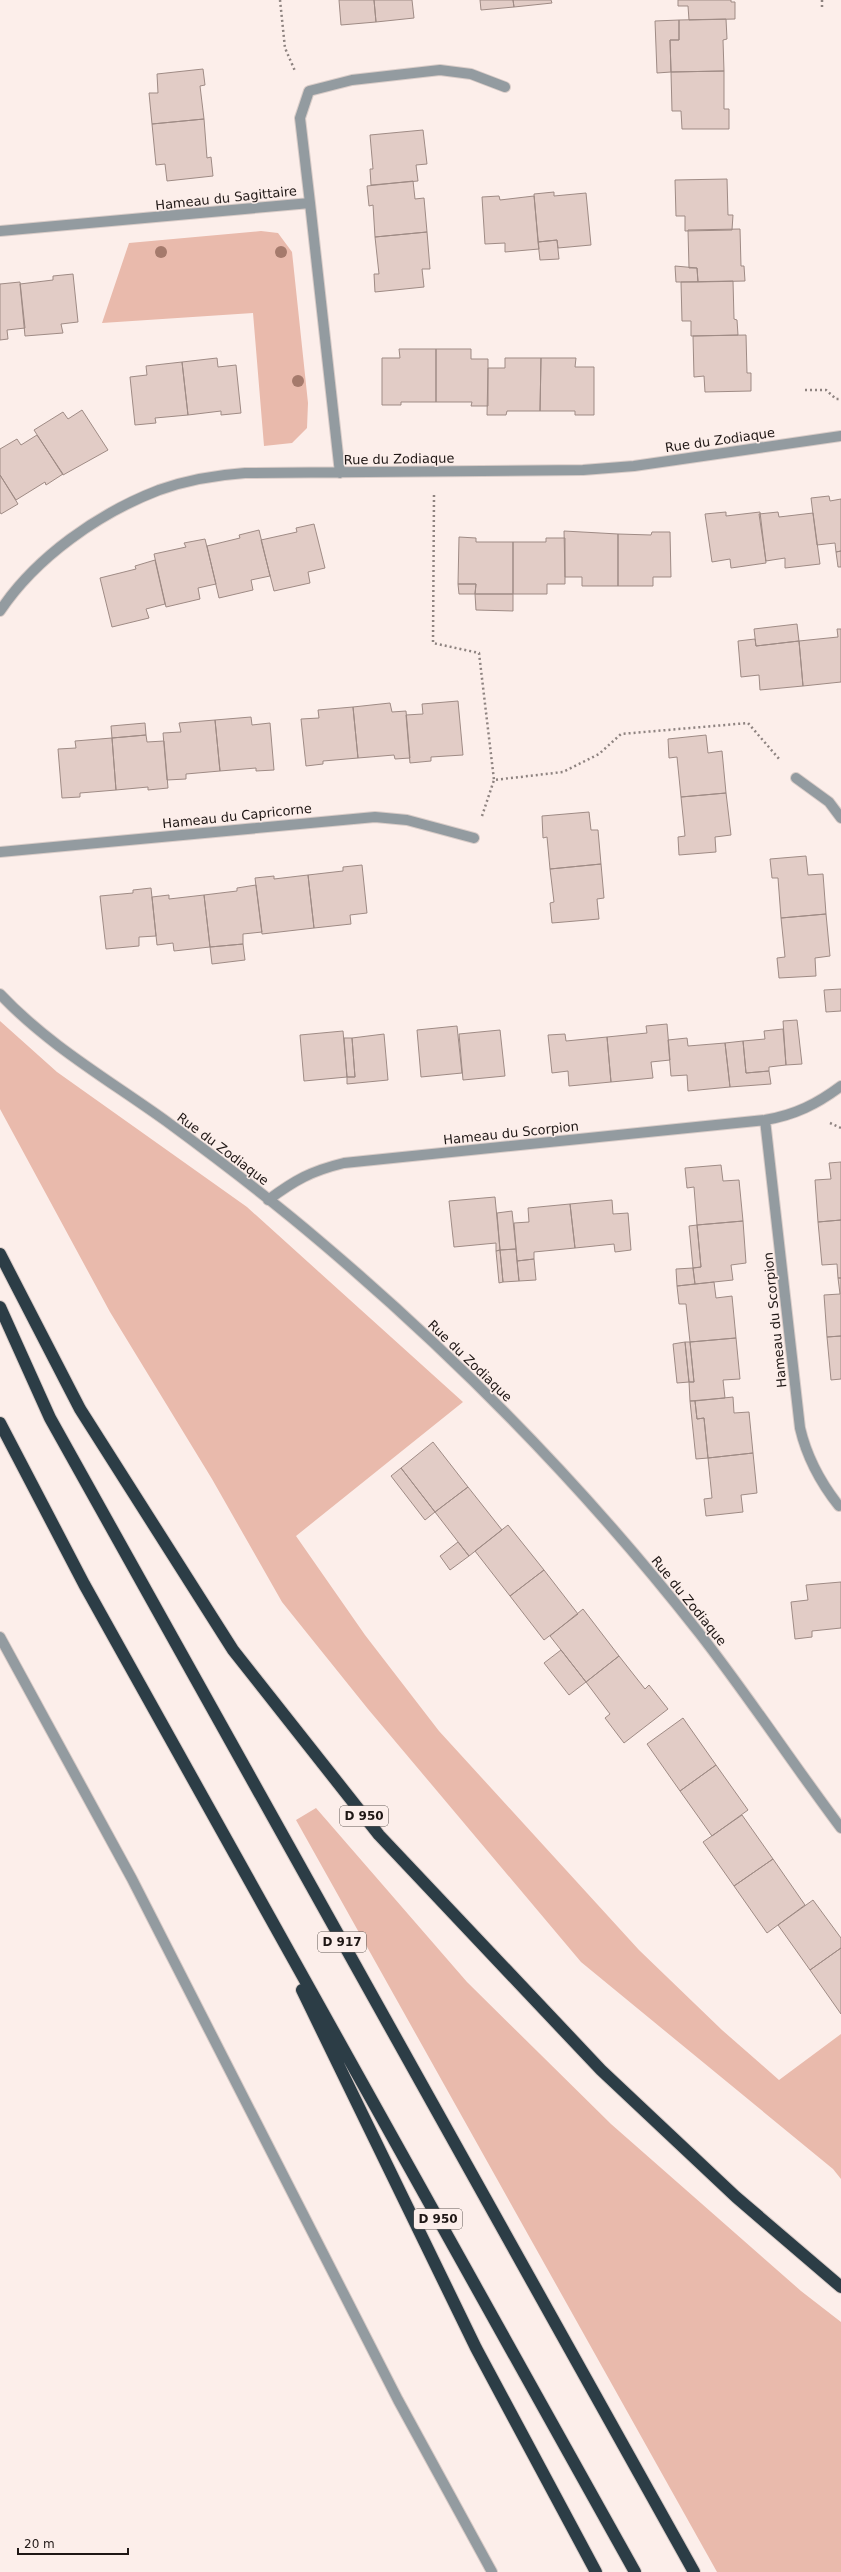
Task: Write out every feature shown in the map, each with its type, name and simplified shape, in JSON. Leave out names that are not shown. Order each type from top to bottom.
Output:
[{"type":"highway","name":"D 950","points":[[0,1254],[80,1409],[233,1650],[379,1835],[601,2070],[736,2197],[841,2287]]},
{"type":"highway","name":"D 917","points":[[0,1308],[50,1418],[694,2572]]},
{"type":"highway","name":"D 950","points":[[0,1423],[84,1584],[635,2572]]},
{"type":"highway","points":[[242,1866],[473,2341],[596,2572]]},
{"type":"street","points":[[309,91],[352,80],[440,70],[471,74],[505,87]]},
{"type":"street","name":"Hameau du Sagittaire","points":[[0,231],[310,203],[300,118],[309,91]]},
{"type":"street","points":[[310,203],[340,473]]},
{"type":"street","name":"Rue du Zodiaque","points":[[0,611],[26,579],[48,558],[105,516],[159,490],[218,475],[606,468],[841,436]]},
{"type":"street","points":[[796,778],[829,802],[841,818]]},
{"type":"street","name":"Hameau du Capricorne","points":[[0,852],[375,817],[407,820],[474,838]]},
{"type":"street","name":"Rue du Zodiaque","points":[[0,994],[43,1035],[166,1121],[268,1200],[383,1296],[518,1426],[558,1468],[634,1554],[700,1634],[841,1828]]},
{"type":"street","name":"Hameau du Scorpion","points":[[268,1200],[296,1179],[322,1168],[344,1163],[785,1117],[804,1110],[841,1086]]},
{"type":"street","name":"Hameau du Scorpion","points":[[765,1120],[800,1428],[805,1449],[814,1470],[839,1506]]},
{"type":"street","points":[[0,1637],[132,1879],[398,2400],[492,2572]]},
{"type":"path","points":[[280,0],[285,48],[295,71],[309,91]]},
{"type":"path","points":[[822,0],[822,9]]},
{"type":"path","points":[[804,390],[826,390],[836,399],[841,399]]},
{"type":"path","points":[[434,472],[433,643],[479,653],[494,780],[474,838]]},
{"type":"path","points":[[494,780],[563,772],[599,754],[621,734],[748,723],[796,778]]},
{"type":"shaded area","points":[[261,231],[278,233],[292,252],[308,403],[307,428],[292,443],[264,446],[253,313],[102,323],[129,243]]},
{"type":"shaded area","points":[[0,1021],[57,1072],[247,1207],[463,1402],[296,1536],[365,1635],[439,1731],[639,1950],[722,2030],[779,2080],[841,2034],[841,2179],[833,2169],[581,1962],[368,1709],[282,1602],[212,1479],[110,1312],[0,1109]]},
{"type":"shaded area","points":[[316,1808],[467,1982],[611,2124],[801,2291],[841,2322],[841,2572],[717,2572],[296,1820]]},
{"type":"building","points":[[339,0],[374,0],[376,22],[341,25]]},
{"type":"building","points":[[374,0],[412,0],[414,18],[376,22]]},
{"type":"building","points":[[480,0],[513,0],[514,7],[481,10]]},
{"type":"building","points":[[513,0],[551,0],[552,3],[514,7]]},
{"type":"building","points":[[678,0],[731,0],[731,2],[735,2],[735,19],[689,20],[688,6],[678,6]]},
{"type":"building","points":[[726,19],[727,39],[723,40],[724,71],[671,72],[670,40],[679,40],[679,20]]},
{"type":"building","points":[[679,20],[679,40],[670,40],[671,72],[657,73],[655,21]]},
{"type":"building","points":[[203,69],[205,85],[200,86],[204,119],[152,124],[149,93],[158,93],[157,74]]},
{"type":"building","points":[[724,71],[724,109],[729,109],[729,129],[682,129],[681,111],[672,111],[671,72]]},
{"type":"building","points":[[204,119],[207,158],[211,157],[213,176],[167,181],[165,164],[156,165],[152,124]]},
{"type":"building","points":[[423,130],[427,164],[416,165],[418,181],[371,185],[370,169],[373,169],[370,135]]},
{"type":"building","points":[[727,179],[728,215],[733,215],[732,230],[685,231],[685,216],[676,216],[675,180]]},
{"type":"building","points":[[413,181],[415,199],[424,198],[427,232],[375,237],[373,205],[369,206],[367,186]]},
{"type":"building","points":[[554,192],[554,196],[586,193],[591,245],[558,248],[557,240],[538,242],[534,194]]},
{"type":"building","points":[[499,196],[500,200],[534,196],[539,249],[505,252],[505,243],[485,244],[482,197]]},
{"type":"building","points":[[740,229],[741,266],[744,266],[745,281],[698,282],[697,268],[689,268],[688,230]]},
{"type":"building","points":[[427,232],[430,269],[422,269],[424,287],[375,292],[374,274],[379,274],[375,237]]},
{"type":"building","points":[[557,240],[559,259],[540,260],[538,242]]},
{"type":"building","points":[[675,266],[697,268],[698,282],[676,282]]},
{"type":"building","points":[[73,274],[78,322],[61,324],[63,333],[25,336],[20,284],[53,280],[53,276]]},
{"type":"building","points":[[733,281],[734,319],[737,320],[738,335],[691,336],[691,321],[682,321],[681,282]]},
{"type":"building","points":[[20,282],[25,328],[7,330],[8,339],[0,340],[0,284]]},
{"type":"building","points":[[746,335],[747,373],[751,373],[751,391],[705,392],[704,376],[694,377],[693,336]]},
{"type":"building","points":[[399,349],[436,349],[436,402],[401,402],[401,405],[382,405],[382,358],[400,358]]},
{"type":"building","points":[[436,349],[471,349],[471,359],[488,359],[488,406],[471,406],[472,402],[436,402]]},
{"type":"building","points":[[217,358],[218,367],[236,365],[241,413],[221,415],[221,411],[188,415],[182,362]]},
{"type":"building","points":[[505,358],[541,358],[540,411],[507,411],[506,415],[487,415],[488,368],[505,368]]},
{"type":"building","points":[[541,358],[576,358],[575,367],[594,367],[594,415],[575,415],[575,411],[540,411]]},
{"type":"building","points":[[182,362],[188,415],[155,418],[156,423],[135,425],[130,377],[147,375],[146,366]]},
{"type":"building","points":[[82,410],[108,450],[63,475],[34,430],[63,412],[68,419]]},
{"type":"building","points":[[37,435],[63,474],[46,485],[45,482],[16,500],[0,475],[0,449],[17,439],[21,445]]},
{"type":"building","points":[[0,475],[18,504],[1,514],[0,512]]},
{"type":"building","points":[[829,496],[830,501],[841,499],[841,551],[836,552],[835,543],[817,545],[811,498]]},
{"type":"building","points":[[726,512],[726,516],[760,512],[766,563],[731,568],[730,559],[712,562],[705,514]]},
{"type":"building","points":[[778,512],[779,517],[813,513],[820,564],[785,568],[785,558],[766,561],[759,514]]},
{"type":"building","points":[[314,524],[325,568],[308,572],[310,583],[274,591],[261,540],[297,532],[296,528]]},
{"type":"building","points":[[259,530],[270,576],[251,580],[253,590],[219,598],[207,546],[240,538],[239,535]]},
{"type":"building","points":[[564,531],[618,534],[618,586],[582,586],[582,577],[565,577]]},
{"type":"building","points":[[652,532],[670,532],[671,577],[653,577],[653,586],[618,586],[618,534],[651,535]]},
{"type":"building","points":[[459,537],[476,538],[476,542],[513,542],[513,594],[475,594],[476,584],[458,584]]},
{"type":"building","points":[[546,538],[565,538],[565,584],[547,584],[547,594],[513,594],[513,542],[546,542]]},
{"type":"building","points":[[205,539],[216,584],[198,588],[200,599],[166,607],[154,554],[186,547],[184,543]]},
{"type":"building","points":[[841,551],[841,567],[838,567],[836,552]]},
{"type":"building","points":[[155,560],[165,604],[146,609],[149,618],[112,627],[100,578],[136,569],[135,566]]},
{"type":"building","points":[[458,584],[476,584],[475,594],[459,594]]},
{"type":"building","points":[[475,594],[513,594],[513,611],[476,610]]},
{"type":"building","points":[[797,624],[799,641],[756,646],[754,629]]},
{"type":"building","points":[[837,629],[841,629],[841,682],[803,686],[799,641],[838,637]]},
{"type":"building","points":[[755,639],[756,646],[799,641],[803,686],[760,690],[759,675],[741,677],[738,641]]},
{"type":"building","points":[[458,701],[463,755],[431,757],[431,761],[410,763],[406,715],[423,714],[422,704]]},
{"type":"building","points":[[390,703],[392,712],[406,711],[410,758],[395,759],[394,755],[358,758],[353,707]]},
{"type":"building","points":[[353,707],[358,758],[323,761],[323,764],[306,766],[301,719],[319,718],[318,710]]},
{"type":"building","points":[[251,717],[252,725],[270,723],[274,770],[256,771],[256,768],[220,771],[215,720]]},
{"type":"building","points":[[215,720],[220,771],[186,774],[186,779],[167,780],[163,733],[181,732],[179,723]]},
{"type":"building","points":[[145,723],[146,735],[112,738],[111,726]]},
{"type":"building","points":[[146,735],[147,742],[164,741],[168,788],[148,790],[148,787],[116,790],[112,738]]},
{"type":"building","points":[[706,735],[708,753],[722,751],[726,793],[681,797],[677,757],[669,758],[668,739]]},
{"type":"building","points":[[112,738],[116,790],[80,793],[80,797],[62,798],[58,749],[76,748],[75,741]]},
{"type":"building","points":[[726,793],[731,835],[715,837],[716,852],[679,855],[678,837],[685,836],[681,797]]},
{"type":"building","points":[[589,812],[591,830],[598,830],[601,864],[550,869],[547,837],[543,838],[542,816]]},
{"type":"building","points":[[806,856],[808,875],[823,874],[826,914],[781,918],[778,878],[772,878],[770,859]]},
{"type":"building","points":[[601,864],[604,898],[597,899],[599,919],[552,923],[550,903],[554,902],[550,869]]},
{"type":"building","points":[[362,865],[367,913],[350,915],[351,924],[314,928],[308,875],[343,871],[343,867]]},
{"type":"building","points":[[308,875],[314,928],[262,934],[255,878],[274,876],[274,879]]},
{"type":"building","points":[[256,885],[262,932],[243,934],[243,944],[210,947],[204,895],[237,891],[237,888]]},
{"type":"building","points":[[151,888],[156,936],[139,937],[139,946],[106,949],[100,896],[133,893],[133,890]]},
{"type":"building","points":[[169,895],[169,899],[204,895],[210,947],[174,951],[173,943],[157,945],[152,897]]},
{"type":"building","points":[[826,914],[830,956],[815,958],[816,976],[779,978],[777,958],[785,957],[781,918]]},
{"type":"building","points":[[243,944],[245,960],[212,964],[210,947]]},
{"type":"building","points":[[841,989],[841,1011],[826,1012],[824,990]]},
{"type":"building","points":[[797,1020],[802,1064],[786,1065],[783,1021]]},
{"type":"building","points":[[667,1024],[670,1060],[651,1062],[653,1078],[611,1082],[607,1037],[647,1033],[646,1026]]},
{"type":"building","points":[[457,1026],[462,1073],[421,1077],[417,1030]]},
{"type":"building","points":[[783,1029],[786,1065],[769,1067],[769,1071],[746,1073],[743,1041],[765,1039],[764,1031]]},
{"type":"building","points":[[500,1030],[505,1076],[463,1080],[459,1034]]},
{"type":"building","points":[[343,1031],[347,1077],[304,1081],[300,1035]]},
{"type":"building","points":[[384,1034],[388,1080],[347,1084],[347,1077],[355,1077],[352,1038]]},
{"type":"building","points":[[565,1034],[566,1041],[607,1037],[611,1082],[569,1086],[568,1071],[552,1073],[548,1035]]},
{"type":"building","points":[[344,1038],[352,1038],[355,1077],[347,1077]]},
{"type":"building","points":[[687,1038],[688,1046],[725,1043],[730,1087],[688,1091],[687,1075],[671,1076],[668,1040]]},
{"type":"building","points":[[743,1041],[746,1073],[769,1071],[771,1084],[730,1087],[725,1043]]},
{"type":"building","points":[[841,1162],[841,1220],[818,1222],[815,1180],[831,1179],[829,1163]]},
{"type":"building","points":[[721,1165],[723,1181],[739,1180],[743,1221],[697,1225],[694,1187],[687,1188],[685,1168]]},
{"type":"building","points":[[495,1197],[500,1250],[496,1251],[496,1243],[454,1247],[449,1201]]},
{"type":"building","points":[[612,1200],[613,1214],[628,1213],[631,1250],[615,1252],[614,1244],[575,1248],[570,1204]]},
{"type":"building","points":[[570,1204],[575,1248],[534,1252],[534,1259],[517,1261],[514,1223],[529,1222],[528,1208]]},
{"type":"building","points":[[512,1211],[516,1249],[500,1250],[497,1213]]},
{"type":"building","points":[[841,1220],[841,1278],[838,1278],[837,1264],[822,1265],[818,1222]]},
{"type":"building","points":[[743,1221],[746,1263],[731,1265],[733,1280],[695,1284],[693,1268],[701,1267],[697,1225]]},
{"type":"building","points":[[697,1225],[701,1267],[693,1268],[689,1226]]},
{"type":"building","points":[[516,1249],[519,1281],[503,1282],[500,1250]]},
{"type":"building","points":[[500,1250],[503,1282],[499,1283],[496,1251]]},
{"type":"building","points":[[534,1259],[536,1280],[519,1281],[517,1261]]},
{"type":"building","points":[[693,1268],[695,1284],[677,1286],[676,1269]]},
{"type":"building","points":[[838,1278],[841,1278],[841,1336],[827,1337],[824,1295],[840,1294]]},
{"type":"building","points":[[714,1282],[716,1298],[732,1296],[736,1338],[690,1342],[686,1304],[679,1304],[677,1286]]},
{"type":"building","points":[[841,1336],[841,1379],[831,1380],[827,1337]]},
{"type":"building","points":[[736,1338],[740,1379],[723,1380],[725,1398],[690,1401],[689,1382],[694,1382],[690,1342]]},
{"type":"building","points":[[685,1342],[689,1382],[677,1383],[673,1344]]},
{"type":"building","points":[[685,1342],[690,1342],[694,1382],[689,1382]]},
{"type":"building","points":[[733,1397],[734,1413],[749,1412],[753,1453],[708,1458],[704,1418],[697,1419],[695,1401]]},
{"type":"building","points":[[690,1401],[695,1401],[697,1419],[704,1418],[708,1458],[696,1459]]},
{"type":"building","points":[[433,1442],[468,1487],[435,1512],[401,1468]]},
{"type":"building","points":[[753,1453],[757,1493],[741,1495],[743,1512],[706,1516],[704,1499],[712,1498],[708,1458]]},
{"type":"building","points":[[401,1468],[435,1512],[425,1520],[391,1476]]},
{"type":"building","points":[[468,1487],[502,1530],[469,1556],[435,1512]]},
{"type":"building","points":[[508,1525],[544,1570],[510,1596],[475,1551]]},
{"type":"building","points":[[458,1542],[469,1556],[450,1570],[440,1556]]},
{"type":"building","points":[[544,1570],[578,1614],[544,1640],[510,1596]]},
{"type":"building","points":[[841,1582],[841,1628],[812,1631],[812,1637],[795,1639],[791,1602],[808,1600],[806,1585]]},
{"type":"building","points":[[583,1609],[619,1656],[586,1682],[550,1636]]},
{"type":"building","points":[[561,1650],[586,1682],[569,1695],[544,1663]]},
{"type":"building","points":[[619,1656],[645,1689],[649,1685],[668,1709],[624,1743],[605,1718],[610,1714],[586,1682]]},
{"type":"building","points":[[683,1718],[716,1765],[680,1791],[647,1744]]},
{"type":"building","points":[[716,1765],[748,1810],[712,1836],[680,1791]]},
{"type":"building","points":[[742,1815],[773,1859],[734,1886],[703,1842]]},
{"type":"building","points":[[773,1859],[805,1905],[767,1933],[734,1886]]},
{"type":"building","points":[[813,1900],[841,1938],[841,1948],[810,1970],[778,1925]]},
{"type":"building","points":[[841,1948],[841,2014],[810,1970]]}]
